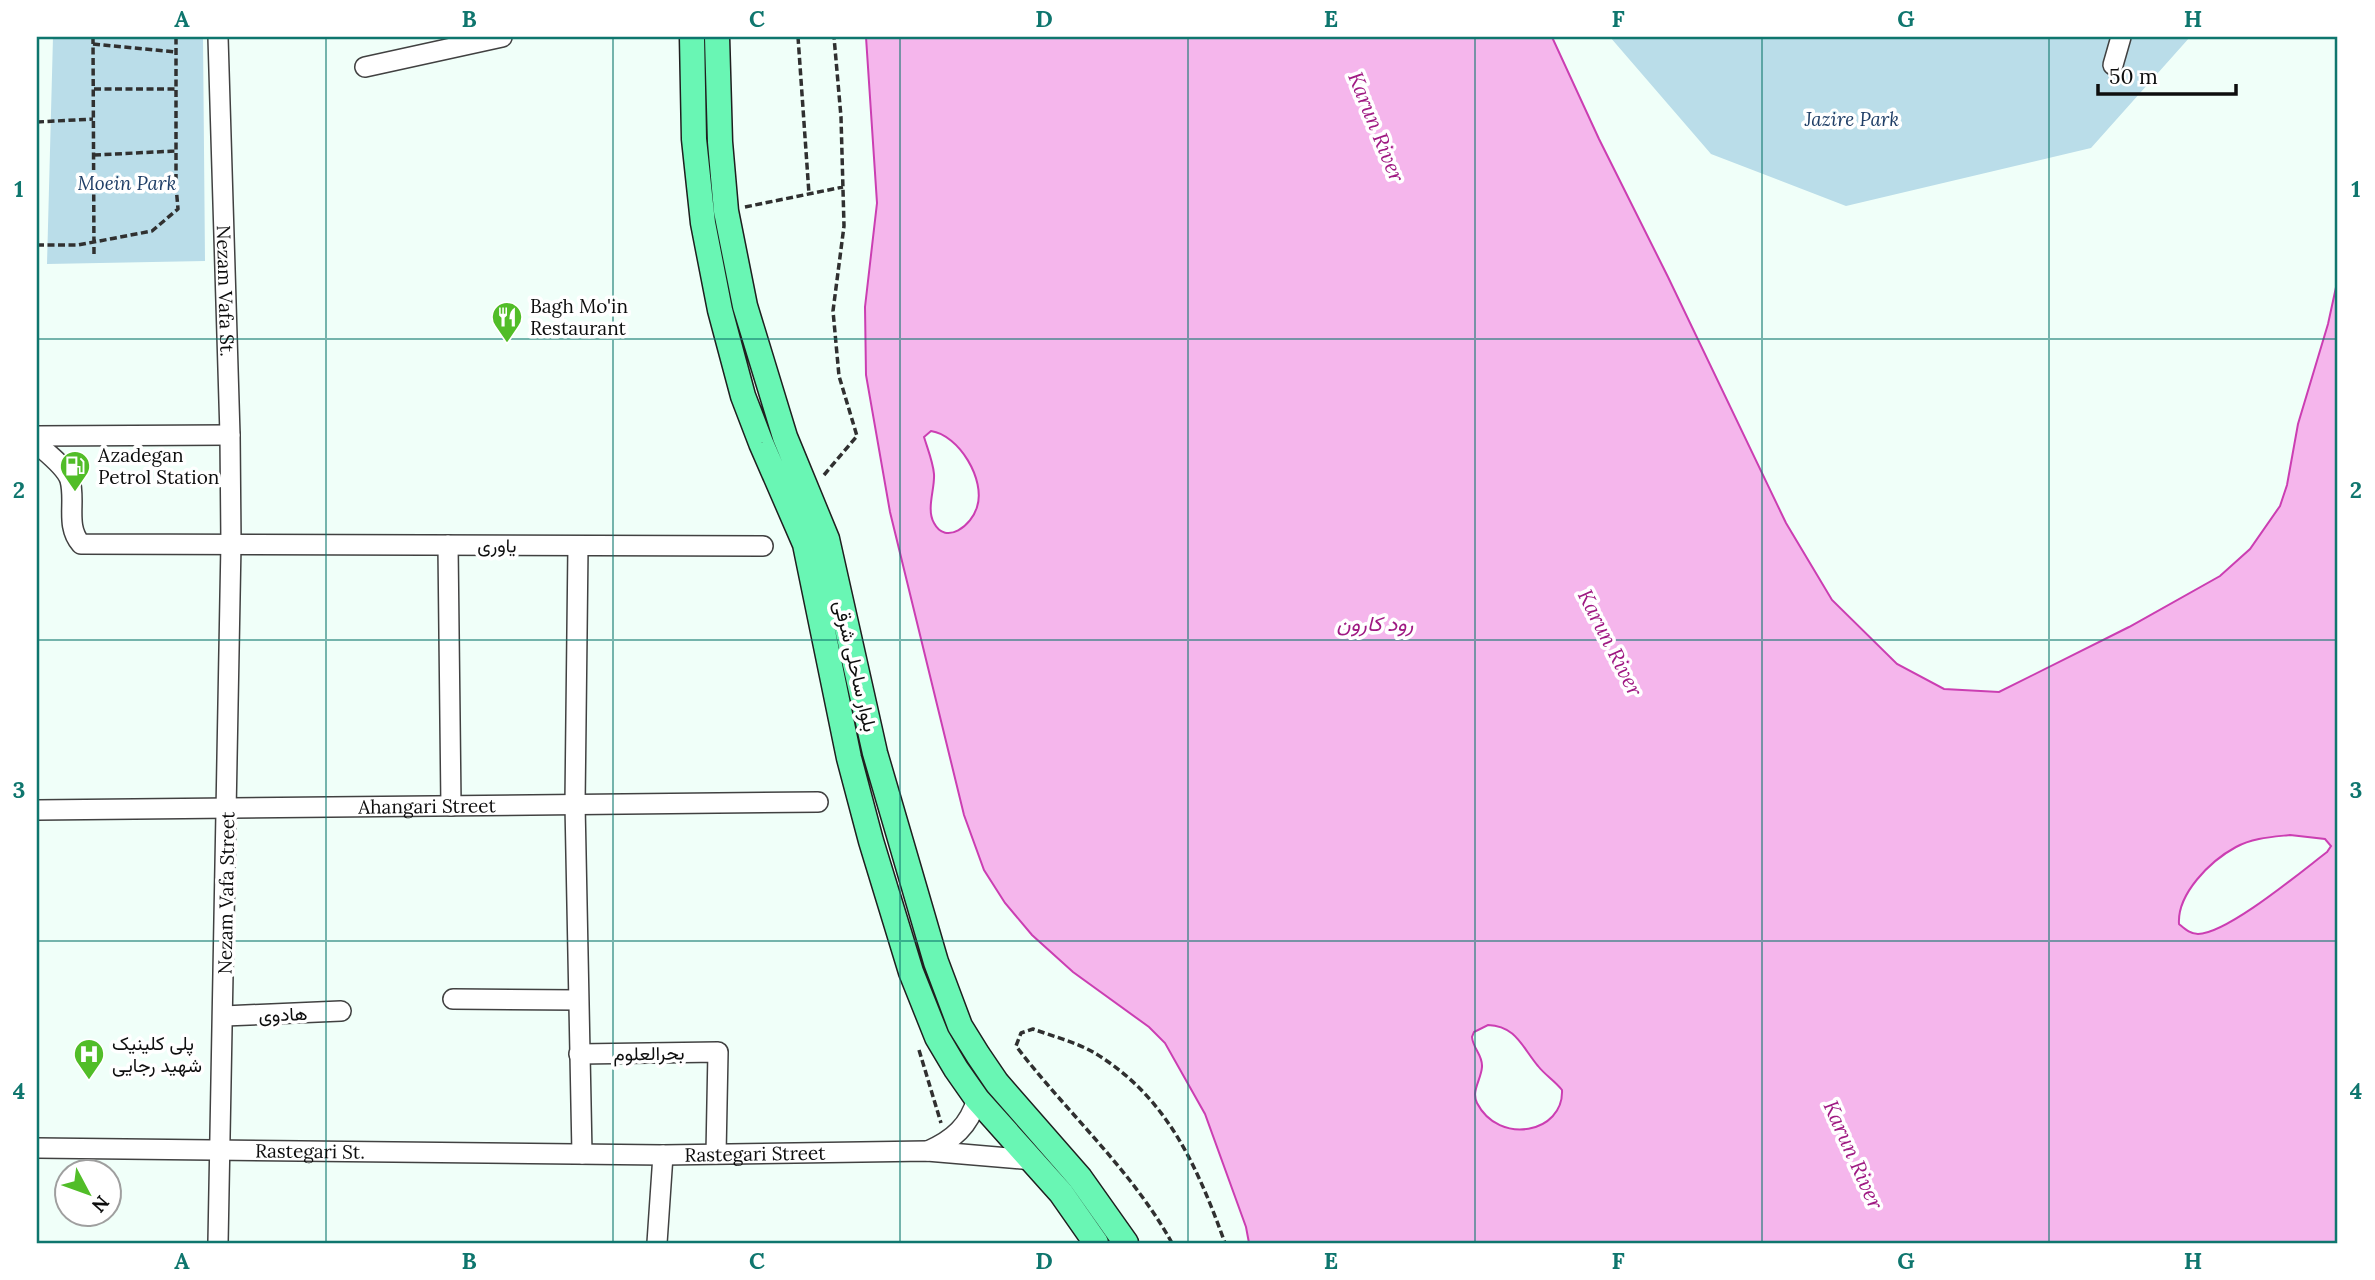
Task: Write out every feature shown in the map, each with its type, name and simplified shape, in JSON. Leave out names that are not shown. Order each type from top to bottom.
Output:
[{"type":"main road","name":"بلوار ساحلی شرقی","points":[[692,37],[694,139],[702,223],[720,310],[743,396],[761,443],[809,523],[827,539],[875,753],[936,962],[960,1026],[997,1083],[1080,1178],[1126,1243]]},
{"type":"main road","name":"بلوار ساحلی شرقی","points":[[717,37],[720,142],[726,211],[745,306],[785,437],[808,492],[809,523],[805,544],[849,758],[911,972],[937,1037],[977,1099],[1062,1193],[1096,1243]]},
{"type":"street","name":"Nezam Vafa St.","points":[[218,37],[232,543]]},
{"type":"street","points":[[365,67],[502,37]]},
{"type":"street","points":[[2113,65],[2121,37]]},
{"type":"street","points":[[37,436],[230,435]]},
{"type":"street","name":"یاوری","points":[[37,444],[70,479],[73,535],[81,544],[763,546]]},
{"type":"street","name":"Nezam Vafa Street","points":[[218,1243],[222,1150],[232,543]]},
{"type":"street","points":[[448,545],[451,806]]},
{"type":"street","points":[[578,546],[575,804],[582,1154]]},
{"type":"street","name":"Ahangari Street","points":[[37,810],[818,802]]},
{"type":"street","points":[[453,999],[578,1000]]},
{"type":"street","name":"هادوی","points":[[224,1016],[341,1011]]},
{"type":"street","name":"بحرالعلوم","points":[[579,1054],[718,1052],[716,1154]]},
{"type":"street","points":[[927,1151],[947,1142],[963,1128],[977,1099]]},
{"type":"street","name":"Rastegari St.","points":[[37,1148],[582,1154]]},
{"type":"street","name":"Rastegari Street","points":[[582,1154],[927,1151],[1033,1160]]},
{"type":"street","points":[[657,1243],[663,1154]]},
{"type":"path","points":[[93,37],[93,257]]},
{"type":"path","points":[[37,245],[78,245],[152,231],[178,209],[176,37]]},
{"type":"path","points":[[798,37],[809,194]]},
{"type":"path","points":[[808,492],[857,436],[839,376],[833,311],[844,226],[834,37]]},
{"type":"path","points":[[93,44],[176,52]]},
{"type":"path","points":[[93,89],[176,89]]},
{"type":"path","points":[[37,121],[93,119]]},
{"type":"path","points":[[94,155],[176,151]]},
{"type":"path","points":[[726,211],[843,187]]},
{"type":"path","points":[[1172,1243],[1160,1221],[1105,1148],[1033,1069],[1016,1046],[1021,1033],[1033,1029],[1092,1051],[1135,1082],[1166,1116],[1204,1185],[1225,1243]]},
{"type":"green space","name":"Moein Park","points":[[53,37],[203,37],[205,261],[47,264]]},
{"type":"green space","name":"Jazire Park","points":[[1610,37],[2190,37],[2091,148],[1846,206],[1711,154]]},
{"type":"water","name":"رود کارون","points":[[866,37],[1552,37],[1786,523],[1832,600],[1897,664],[1944,689],[1999,692],[2129,627],[2220,576],[2250,549],[2280,506],[2287,485],[2298,424],[2328,324],[2338,278],[2338,1243],[1249,1243],[1246,1227],[1205,1114],[1165,1043],[1149,1027],[1073,972],[1032,935],[1005,903],[984,870],[964,815],[890,512],[866,375],[865,307],[877,203]],"holes":[[[931,431],[941,434],[960,450],[968,460],[978,484],[979,496],[974,514],[964,526],[952,533],[939,530],[932,517],[934,474],[924,437]],[[2290,835],[2325,839],[2331,846],[2283,886],[2227,924],[2198,934],[2179,924],[2183,901],[2206,870],[2226,853],[2242,844],[2262,838]],[[1488,1025],[1498,1026],[1518,1039],[1541,1069],[1562,1090],[1560,1105],[1553,1116],[1528,1129],[1500,1125],[1487,1117],[1475,1099],[1482,1067],[1472,1037],[1474,1032]]]},
{"type":"place","name":"Bagh Mo'in Restaurant","points":[[507,344]]},
{"type":"place","name":"Azadegan Petrol Station","points":[[75,493]]},
{"type":"place","name":"پلی کلینیک شهید رجایی","points":[[89,1081]]},
{"type":"water label","name":"Karun River","points":[[1376,127]]},
{"type":"water label","name":"Karun River","points":[[1610,643]]},
{"type":"water label","name":"Karun River","points":[[1853,1155]]}]
